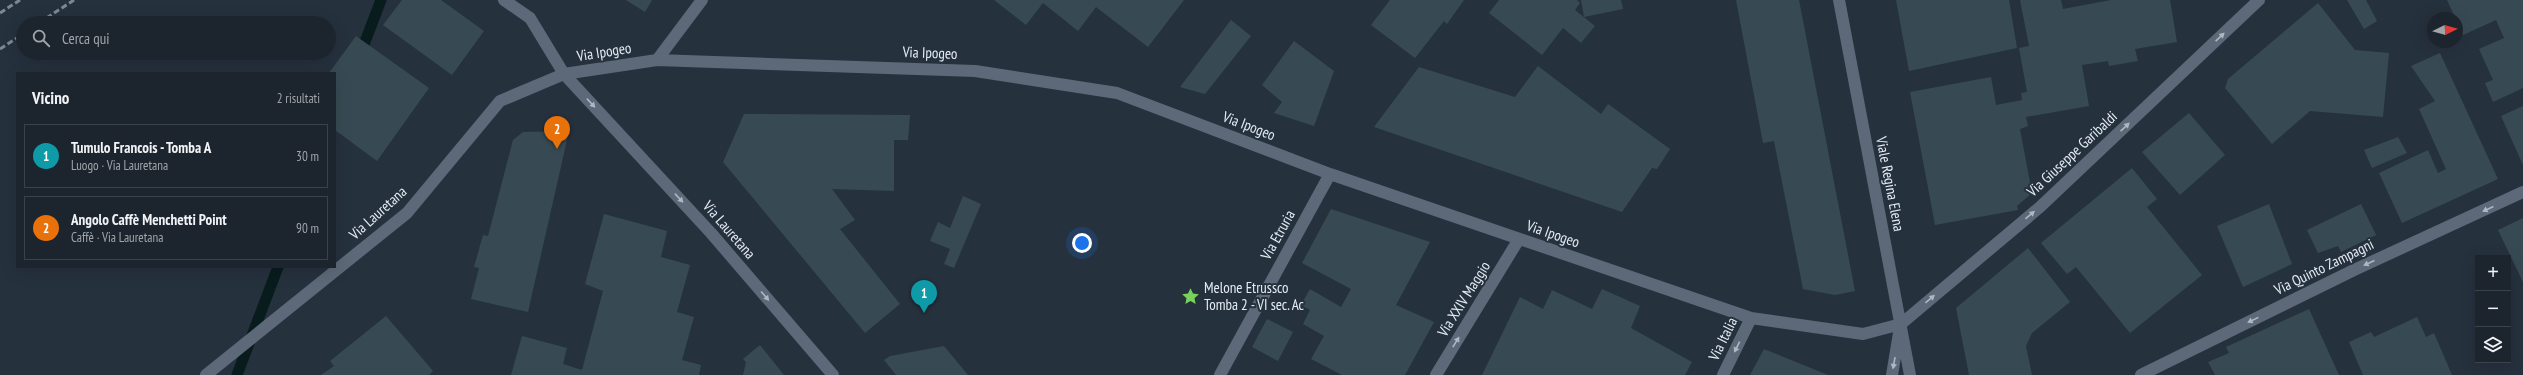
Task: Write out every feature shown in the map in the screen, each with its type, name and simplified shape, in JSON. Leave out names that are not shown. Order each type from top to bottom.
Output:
[{"type":"street","name":"Via Lauretana","points":[[504,0],[530,18],[564,74],[711,233],[833,375]]},
{"type":"street","points":[[657,60],[702,0]]},
{"type":"street","name":"Viale Regina Elena","points":[[1839,0],[1910,375]]},
{"type":"street","name":"Via Giuseppe Garibaldi","points":[[1901,324],[2040,207],[2259,0]]},
{"type":"street","name":"Via Ipogeo","points":[[564,74],[657,60],[975,71],[1117,93],[1330,174],[1751,318],[1863,334],[1901,324]]},
{"type":"street","name":"Via Lauretana","points":[[206,375],[407,213],[500,101],[564,74]]},
{"type":"street","name":"Via Etruria","points":[[1220,375],[1330,174]]},
{"type":"street","name":"Via Quinto Zampagni","points":[[2141,375],[2354,270],[2523,192]]},
{"type":"street","name":"Via XXIV Maggio","points":[[1436,375],[1519,239]]},
{"type":"street","name":"Via Italia","points":[[1723,375],[1751,318]]},
{"type":"street","points":[[1892,375],[1901,324]]},
{"type":"building","points":[[402,0],[441,0],[484,31],[452,75],[383,25]]},
{"type":"building","points":[[626,0],[652,0],[645,12]]},
{"type":"building","points":[[994,0],[1184,0],[1148,47],[1096,7],[1078,31],[1043,3],[1026,25]]},
{"type":"building","points":[[1390,0],[1464,0],[1447,24],[1444,21],[1415,58],[1371,25]]},
{"type":"building","points":[[1499,0],[1577,0],[1580,3],[1575,10],[1595,26],[1581,43],[1563,28],[1542,55],[1489,13]]},
{"type":"building","points":[[1581,0],[1621,0],[1623,9],[1584,17]]},
{"type":"building","points":[[1736,0],[1799,0],[1855,291],[1835,295],[1803,289],[1774,141],[1763,143]]},
{"type":"building","points":[[1896,0],[2009,0],[2017,48],[1909,71]]},
{"type":"building","points":[[2020,0],[2061,0],[2063,9],[2111,0],[2170,0],[2177,42],[2135,49],[2138,61],[2109,66],[2108,61],[2082,65],[2089,106],[2026,117],[2028,126],[2020,129],[2032,193],[2017,206],[2018,210],[1935,225],[1910,92],[1991,77],[1996,105],[2022,100],[2021,93],[2027,92],[2019,48],[2029,46]]},
{"type":"building","points":[[2347,0],[2366,0],[2377,21],[2364,29]]},
{"type":"building","points":[[2447,0],[2523,0],[2523,88],[2493,102],[2485,83],[2493,80],[2479,49],[2504,38],[2496,20],[2463,35],[2463,12],[2452,12]]},
{"type":"building","points":[[2318,3],[2355,50],[2389,53],[2383,117],[2310,111],[2272,144],[2225,88],[2228,79]]},
{"type":"building","points":[[1231,20],[1251,36],[1205,94],[1180,87]]},
{"type":"building","points":[[356,36],[429,88],[377,161],[336,131],[336,72],[330,72]]},
{"type":"building","points":[[1294,41],[1334,71],[1314,126],[1274,113],[1282,102],[1262,85]]},
{"type":"building","points":[[2440,53],[2498,179],[2402,223],[2379,173],[2428,150],[2438,173],[2446,169],[2419,109],[2435,101],[2411,66]]},
{"type":"building","points":[[1538,66],[1601,114],[1608,104],[1670,149],[1657,169],[1652,168],[1622,212],[1374,127],[1419,67],[1515,97]]},
{"type":"building","points":[[2523,106],[2523,165],[2501,116]]},
{"type":"building","points":[[2189,113],[2225,155],[2180,195],[2142,152]]},
{"type":"building","points":[[744,114],[910,115],[908,140],[894,140],[894,191],[832,189],[855,220],[840,229],[900,304],[865,333],[723,162]]},
{"type":"building","points":[[569,131],[528,312],[471,299],[479,268],[474,267],[483,235],[488,236],[513,140],[523,132]]},
{"type":"building","points":[[2398,137],[2407,153],[2372,168],[2364,150]]},
{"type":"building","points":[[2132,168],[2157,199],[2147,207],[2202,275],[2130,333],[2076,267],[2067,274],[2041,243]]},
{"type":"building","points":[[963,196],[981,204],[954,268],[944,264],[950,249],[930,241],[938,222],[950,228]]},
{"type":"building","points":[[2269,204],[2292,264],[2243,287],[2217,226]]},
{"type":"building","points":[[2361,204],[2376,235],[2341,252],[2338,246],[2318,253],[2307,230]]},
{"type":"building","points":[[1331,209],[1430,242],[1396,305],[1434,322],[1405,375],[1342,375],[1311,359],[1324,336],[1303,324],[1310,310],[1301,305],[1310,289],[1341,307],[1351,289],[1302,263]]},
{"type":"building","points":[[604,214],[667,231],[661,257],[690,265],[677,312],[694,317],[682,360],[701,365],[699,375],[511,375],[522,336],[567,348],[563,364],[582,370],[603,291],[585,284]]},
{"type":"building","points":[[2523,218],[2523,282],[2511,255],[2498,230]]},
{"type":"building","points":[[2028,248],[2070,302],[2032,333],[2026,346],[2032,375],[1969,375],[1956,308]]},
{"type":"building","points":[[1602,289],[1640,306],[1631,328],[1692,362],[1685,375],[1482,375],[1520,297],[1543,309],[1552,290],[1592,309]]},
{"type":"building","points":[[2309,309],[2339,375],[2215,375],[2208,362],[2229,353],[2226,347]]},
{"type":"building","points":[[386,316],[433,371],[429,375],[321,375],[334,366],[330,361]]},
{"type":"building","points":[[2417,317],[2426,337],[2434,333],[2452,375],[2363,375],[2349,342],[2371,332],[2374,337]]},
{"type":"building","points":[[1267,319],[1293,332],[1278,361],[1252,347]]},
{"type":"building","points":[[760,345],[784,375],[743,375],[746,362],[743,359]]},
{"type":"building","points":[[944,346],[968,375],[896,375],[884,360],[890,356]]},
{"type":"building","points":[[1764,349],[1828,375],[1750,375]]},
{"type":"waterway","points":[[360,55],[381,0]]},
{"type":"waterway","points":[[237,375],[278,268]]},
{"type":"railway","points":[[0,13],[20,0]]},
{"type":"railway","points":[[50,16],[74,0]]},
{"type":"railway","points":[[0,49],[16,39]]},
{"type":"place","name":"Angolo Caffè Menchetti Point","points":[[557,149]]},
{"type":"place","name":"Melone Etrussco Tomba 2 - VI sec. Ac","points":[[1191,297]]},
{"type":"place","name":"Tumulo Francois - Tomba A","points":[[924,313]]}]
